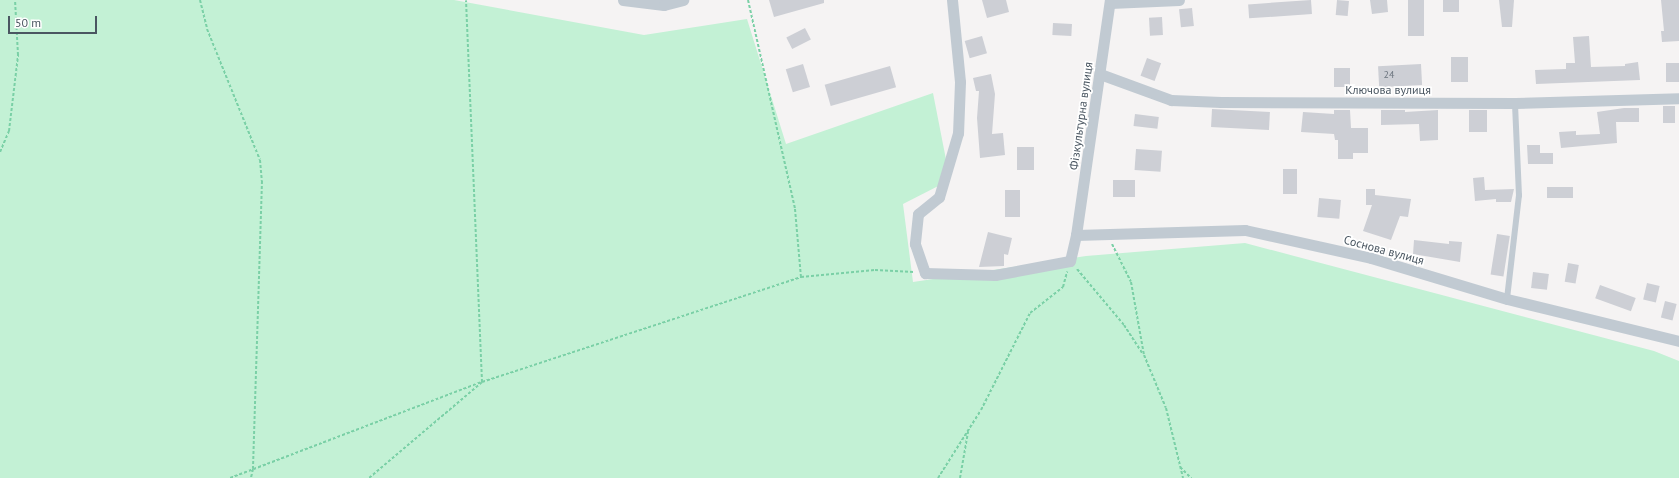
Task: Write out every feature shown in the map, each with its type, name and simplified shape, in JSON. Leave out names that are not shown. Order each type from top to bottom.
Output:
[{"type":"street","points":[[623,0],[664,5],[683,0]]},
{"type":"street","points":[[952,0],[960,82],[958,133],[939,197],[918,214],[915,244],[925,272],[994,275],[1070,261]]},
{"type":"street","points":[[1110,1],[1179,0]]},
{"type":"street","name":"Фізкультурна вулиця","points":[[1070,261],[1076,235],[1110,1]]},
{"type":"street","name":"Ключова вулиця","points":[[1100,74],[1172,100],[1221,102],[1515,103],[1679,98]]},
{"type":"street","name":"Соснова вулиця","points":[[1076,235],[1245,230],[1371,258],[1507,299],[1679,341]]},
{"type":"lane","points":[[1507,299],[1519,196],[1515,103]]},
{"type":"path","points":[[0,152],[9,131],[18,56],[15,0]]},
{"type":"path","points":[[200,0],[207,29],[260,160],[262,181],[253,469],[251,478]]},
{"type":"path","points":[[466,0],[482,382]]},
{"type":"path","points":[[748,0],[795,209],[801,277]]},
{"type":"path","points":[[1107,234],[1131,282],[1144,355],[1166,408],[1183,478]]},
{"type":"path","points":[[1070,261],[1095,288],[1144,355]]},
{"type":"path","points":[[938,478],[968,431],[1030,313],[1063,287],[1070,261]]},
{"type":"path","points":[[230,478],[482,382],[801,277],[875,270],[925,272]]},
{"type":"path","points":[[369,478],[482,382]]},
{"type":"path","points":[[960,478],[968,431]]},
{"type":"path","points":[[1179,466],[1191,478]]},
{"type":"green space","points":[[0,0],[454,0],[644,35],[747,19],[786,144],[933,93],[950,180],[903,204],[913,282],[1086,256],[1245,243],[1654,351],[1679,361],[1679,478],[0,478]]},
{"type":"building","points":[[769,0],[824,0],[824,3],[774,17]]},
{"type":"building","points":[[982,0],[1006,0],[1009,12],[987,18]]},
{"type":"building","points":[[1311,0],[1312,14],[1249,18],[1248,4]]},
{"type":"building","points":[[1337,0],[1349,1],[1348,16],[1336,15]]},
{"type":"building","points":[[1370,0],[1387,0],[1388,12],[1372,14]]},
{"type":"building","points":[[1408,0],[1424,0],[1424,36],[1408,36]]},
{"type":"building","points":[[1443,0],[1459,0],[1459,12],[1443,12]]},
{"type":"building","points":[[1499,0],[1514,0],[1512,27],[1502,27]]},
{"type":"building","points":[[1661,0],[1679,0],[1679,41],[1662,42],[1661,31],[1664,31]]},
{"type":"building","points":[[1192,8],[1194,26],[1181,27],[1179,9]]},
{"type":"building","points":[[1162,17],[1163,35],[1150,36],[1149,18]]},
{"type":"building","points":[[1053,23],[1072,24],[1071,36],[1052,35]]},
{"type":"building","points":[[805,28],[811,40],[792,49],[786,38]]},
{"type":"building","points":[[982,36],[987,53],[970,58],[965,41]]},
{"type":"building","points":[[1589,36],[1591,67],[1625,66],[1625,64],[1638,62],[1640,80],[1536,84],[1535,70],[1566,69],[1566,63],[1575,63],[1573,37]]},
{"type":"building","points":[[1451,57],[1468,57],[1468,82],[1451,82]]},
{"type":"building","points":[[1147,58],[1161,63],[1155,81],[1141,76]]},
{"type":"building","points":[[1666,63],[1679,63],[1679,82],[1666,82]]},
{"type":"building","points":[[803,64],[810,87],[793,92],[786,69]]},
{"type":"building","points":[[1421,64],[1422,85],[1379,87],[1378,66]]},
{"type":"building","points":[[890,66],[896,87],[831,106],[825,85]]},
{"type":"building","points":[[1334,68],[1350,68],[1350,87],[1334,87]]},
{"type":"building","points":[[991,74],[995,94],[992,134],[1003,133],[1005,155],[980,158],[977,118],[979,91],[976,91],[973,78]]},
{"type":"building","points":[[1663,106],[1675,106],[1675,123],[1663,123]]},
{"type":"building","points":[[1624,108],[1639,108],[1639,122],[1616,122],[1617,143],[1561,148],[1559,132],[1576,131],[1576,135],[1600,134],[1597,112]]},
{"type":"building","points":[[1212,109],[1270,112],[1269,130],[1211,127]]},
{"type":"building","points":[[1334,110],[1350,110],[1351,128],[1368,128],[1368,153],[1353,153],[1353,159],[1338,159],[1338,140],[1335,140],[1334,134],[1301,132],[1303,112],[1334,114]]},
{"type":"building","points":[[1381,110],[1405,110],[1405,112],[1438,110],[1438,140],[1420,141],[1419,124],[1381,125]]},
{"type":"building","points":[[1469,110],[1487,110],[1487,132],[1469,132]]},
{"type":"building","points":[[1135,114],[1159,117],[1157,129],[1134,126]]},
{"type":"building","points":[[1527,145],[1540,145],[1540,153],[1553,153],[1553,164],[1528,164]]},
{"type":"building","points":[[1017,147],[1034,147],[1034,170],[1017,170]]},
{"type":"building","points":[[1136,149],[1162,151],[1160,172],[1135,170]]},
{"type":"building","points":[[1283,169],[1297,169],[1297,194],[1283,194]]},
{"type":"building","points":[[1484,177],[1485,190],[1514,189],[1511,202],[1496,202],[1496,199],[1475,201],[1473,178]]},
{"type":"building","points":[[1113,180],[1135,180],[1135,197],[1113,197]]},
{"type":"building","points":[[1547,187],[1573,187],[1573,198],[1547,198]]},
{"type":"building","points":[[1366,189],[1375,189],[1375,195],[1411,199],[1408,217],[1400,216],[1391,240],[1363,231],[1372,205],[1366,205]]},
{"type":"building","points":[[1005,190],[1020,190],[1020,217],[1005,217]]},
{"type":"building","points":[[1319,198],[1341,200],[1339,219],[1317,217]]},
{"type":"building","points":[[988,232],[1012,238],[1008,255],[1004,254],[1004,266],[979,267]]},
{"type":"building","points":[[1497,234],[1510,236],[1503,277],[1491,274]]},
{"type":"building","points":[[1414,240],[1449,244],[1449,241],[1462,242],[1460,262],[1413,254]]},
{"type":"building","points":[[1568,263],[1579,265],[1576,284],[1565,282]]},
{"type":"building","points":[[1533,272],[1549,274],[1547,290],[1531,288]]},
{"type":"building","points":[[1647,283],[1660,286],[1656,302],[1643,300]]},
{"type":"building","points":[[1600,285],[1636,298],[1631,311],[1595,298]]},
{"type":"building","points":[[1665,301],[1677,304],[1673,320],[1661,317]]}]
